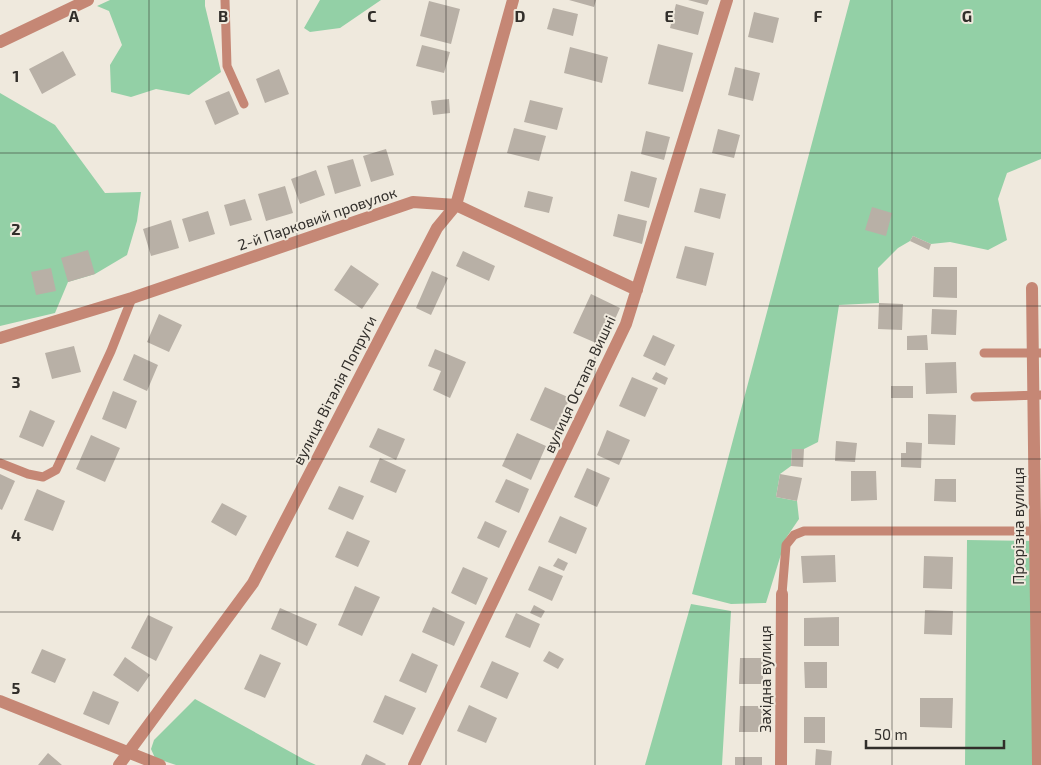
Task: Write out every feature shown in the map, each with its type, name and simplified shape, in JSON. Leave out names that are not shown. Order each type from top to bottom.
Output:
[{"type":"street","points":[[0,42],[88,0]]},
{"type":"street","name":"вулиця Віталія Попруги","points":[[119,765],[253,583],[437,228],[456,206],[513,0]]},
{"type":"street","name":"вулиця Остапа Вишні","points":[[414,765],[626,324],[727,0]]},
{"type":"street","name":"2-й Парковий провулок","points":[[0,338],[132,298],[413,202],[456,206],[637,290]]},
{"type":"street","name":"Прорізна вулиця","points":[[1032,288],[1037,354],[1038,765]]},
{"type":"street","name":"Західна вулиця","points":[[781,765],[782,594]]},
{"type":"street","points":[[0,701],[160,765]]},
{"type":"lane","points":[[225,0],[227,66],[244,104]]},
{"type":"lane","points":[[0,463],[28,474],[43,477],[56,470],[111,351],[132,298]]},
{"type":"lane","points":[[984,353],[1037,354]]},
{"type":"lane","points":[[975,397],[1037,395]]},
{"type":"lane","points":[[782,594],[786,545],[794,535],[804,531],[1038,531]]},
{"type":"green space","points":[[110,0],[205,0],[221,72],[189,95],[156,89],[131,97],[111,92],[110,65],[122,45],[109,11],[97,6]]},
{"type":"green space","points":[[320,0],[381,0],[340,28],[310,32],[304,28]]},
{"type":"green space","points":[[850,0],[1041,0],[1041,159],[1007,173],[998,199],[1007,240],[988,250],[950,242],[931,244],[913,236],[910,241],[898,248],[878,268],[879,303],[839,305],[818,442],[804,449],[792,449],[791,466],[780,474],[776,497],[797,501],[799,519],[786,538],[766,603],[731,604],[692,594]]},
{"type":"green space","points":[[0,93],[55,125],[105,193],[141,192],[137,221],[127,255],[95,274],[68,282],[55,313],[0,326]]},
{"type":"green space","points":[[967,540],[1041,541],[1041,765],[965,765]]},
{"type":"green space","points":[[691,604],[731,611],[722,765],[645,765]]},
{"type":"green space","points":[[195,699],[316,765],[176,765],[155,758],[151,749],[154,740]]},
{"type":"building","points":[[569,0],[596,0],[594,7]]},
{"type":"building","points":[[688,0],[709,0],[707,5]]},
{"type":"building","points":[[429,1],[460,9],[451,44],[420,36]]},
{"type":"building","points":[[676,4],[704,12],[698,35],[670,28]]},
{"type":"building","points":[[553,8],[578,14],[573,36],[547,29]]},
{"type":"building","points":[[754,12],[779,18],[773,43],[748,37]]},
{"type":"building","points":[[658,44],[693,53],[683,92],[648,84]]},
{"type":"building","points":[[422,45],[450,52],[444,73],[416,66]]},
{"type":"building","points":[[570,47],[608,57],[602,83],[564,73]]},
{"type":"building","points":[[63,51],[76,75],[42,94],[29,69]]},
{"type":"building","points":[[735,67],[760,73],[753,101],[728,95]]},
{"type":"building","points":[[279,69],[289,94],[265,103],[256,79]]},
{"type":"building","points":[[229,91],[239,114],[215,125],[205,101]]},
{"type":"building","points":[[449,99],[450,113],[433,115],[431,101]]},
{"type":"building","points":[[530,100],[563,108],[557,130],[524,122]]},
{"type":"building","points":[[514,128],[546,136],[539,161],[507,153]]},
{"type":"building","points":[[718,129],[740,135],[734,158],[712,153]]},
{"type":"building","points":[[646,131],[670,137],[664,160],[641,154]]},
{"type":"building","points":[[386,149],[394,175],[371,182],[363,156]]},
{"type":"building","points":[[353,159],[361,186],[335,194],[327,166]]},
{"type":"building","points":[[316,170],[325,195],[300,204],[291,179]]},
{"type":"building","points":[[631,171],[657,178],[649,208],[624,201]]},
{"type":"building","points":[[285,186],[293,213],[266,221],[258,194]]},
{"type":"building","points":[[700,188],[726,194],[720,219],[694,212]]},
{"type":"building","points":[[528,191],[553,197],[549,213],[524,207]]},
{"type":"building","points":[[245,199],[252,220],[230,226],[224,205]]},
{"type":"building","points":[[872,207],[892,213],[886,236],[865,230]]},
{"type":"building","points":[[208,211],[215,234],[189,242],[182,219]]},
{"type":"building","points":[[618,214],[647,221],[642,244],[613,236]]},
{"type":"building","points":[[171,220],[179,248],[151,256],[143,229]]},
{"type":"building","points":[[913,236],[931,244],[929,250],[910,241]]},
{"type":"building","points":[[685,246],[714,253],[706,286],[676,278]]},
{"type":"building","points":[[88,250],[95,274],[68,282],[61,258]]},
{"type":"building","points":[[463,251],[495,266],[489,281],[456,266]]},
{"type":"building","points":[[351,265],[379,284],[362,309],[334,290]]},
{"type":"building","points":[[934,267],[957,267],[957,298],[933,297]]},
{"type":"building","points":[[51,268],[56,291],[36,295],[31,272]]},
{"type":"building","points":[[432,271],[448,278],[431,315],[416,308]]},
{"type":"building","points":[[591,294],[620,308],[603,346],[573,333]]},
{"type":"building","points":[[879,303],[903,304],[902,330],[878,329]]},
{"type":"building","points":[[932,309],[957,310],[956,335],[931,334]]},
{"type":"building","points":[[159,314],[182,325],[169,352],[147,342]]},
{"type":"building","points":[[653,335],[675,345],[665,366],[643,356]]},
{"type":"building","points":[[927,335],[928,350],[907,350],[907,336]]},
{"type":"building","points":[[74,346],[81,372],[52,379],[45,353]]},
{"type":"building","points":[[435,349],[466,362],[450,398],[433,390],[441,371],[428,366]]},
{"type":"building","points":[[134,354],[158,365],[147,391],[123,380]]},
{"type":"building","points":[[956,362],[957,393],[926,394],[925,363]]},
{"type":"building","points":[[656,372],[668,378],[665,385],[652,379]]},
{"type":"building","points":[[632,377],[658,388],[645,417],[619,406]]},
{"type":"building","points":[[891,386],[913,386],[913,398],[891,398]]},
{"type":"building","points":[[545,387],[570,398],[555,431],[530,420]]},
{"type":"building","points":[[113,391],[137,401],[126,429],[102,419]]},
{"type":"building","points":[[30,410],[55,421],[43,447],[19,437]]},
{"type":"building","points":[[928,414],[956,415],[955,445],[928,444]]},
{"type":"building","points":[[378,428],[405,439],[396,460],[369,447]]},
{"type":"building","points":[[607,430],[630,440],[619,465],[597,455]]},
{"type":"building","points":[[517,433],[546,446],[531,480],[502,466]]},
{"type":"building","points":[[91,435],[120,448],[105,482],[76,469]]},
{"type":"building","points":[[836,441],[857,443],[855,462],[835,461]]},
{"type":"building","points":[[906,442],[922,443],[921,468],[901,467],[901,453],[906,453]]},
{"type":"building","points":[[792,449],[804,449],[803,467],[791,466]]},
{"type":"building","points":[[380,458],[406,470],[396,493],[370,482]]},
{"type":"building","points":[[587,468],[610,478],[597,507],[574,497]]},
{"type":"building","points":[[851,471],[876,471],[877,500],[851,501]]},
{"type":"building","points":[[0,474],[15,481],[2,510],[0,509]]},
{"type":"building","points":[[780,474],[802,478],[797,501],[776,497]]},
{"type":"building","points":[[506,479],[529,489],[519,513],[495,502]]},
{"type":"building","points":[[935,479],[956,479],[956,502],[934,501]]},
{"type":"building","points":[[339,486],[364,496],[353,520],[328,509]]},
{"type":"building","points":[[37,489],[65,501],[53,531],[24,520]]},
{"type":"building","points":[[222,503],[247,516],[236,536],[211,522]]},
{"type":"building","points":[[560,516],[587,528],[576,554],[548,542]]},
{"type":"building","points":[[485,521],[507,531],[499,548],[477,538]]},
{"type":"building","points":[[347,531],[370,541],[358,567],[335,557]]},
{"type":"building","points":[[835,555],[836,582],[803,583],[801,556]]},
{"type":"building","points":[[924,556],[953,557],[952,589],[923,588]]},
{"type":"building","points":[[558,558],[568,563],[564,571],[553,566]]},
{"type":"building","points":[[539,566],[563,576],[552,601],[528,590]]},
{"type":"building","points":[[463,567],[488,578],[476,605],[451,593]]},
{"type":"building","points":[[355,586],[380,597],[362,636],[338,625]]},
{"type":"building","points":[[534,605],[545,611],[541,618],[530,613]]},
{"type":"building","points":[[433,607],[465,622],[454,646],[422,632]]},
{"type":"building","points":[[280,608],[317,624],[307,646],[271,629]]},
{"type":"building","points":[[925,610],[953,611],[952,635],[924,634]]},
{"type":"building","points":[[516,613],[540,624],[530,648],[505,637]]},
{"type":"building","points":[[148,615],[173,627],[156,661],[131,648]]},
{"type":"building","points":[[839,617],[839,646],[804,646],[804,618]]},
{"type":"building","points":[[42,649],[66,659],[55,683],[31,673]]},
{"type":"building","points":[[549,651],[564,659],[558,669],[543,661]]},
{"type":"building","points":[[412,653],[438,665],[426,693],[399,681]]},
{"type":"building","points":[[260,654],[281,663],[265,698],[244,689]]},
{"type":"building","points":[[125,657],[150,675],[138,692],[113,675]]},
{"type":"building","points":[[740,658],[763,658],[763,684],[739,684]]},
{"type":"building","points":[[492,661],[519,673],[507,699],[480,687]]},
{"type":"building","points":[[804,662],[827,662],[827,688],[805,688]]},
{"type":"building","points":[[93,691],[119,702],[109,725],[83,714]]},
{"type":"building","points":[[385,695],[416,708],[403,735],[373,722]]},
{"type":"building","points":[[920,698],[953,698],[952,728],[920,727]]},
{"type":"building","points":[[469,705],[497,718],[486,743],[457,731]]},
{"type":"building","points":[[740,706],[763,706],[763,732],[739,732]]},
{"type":"building","points":[[804,717],[825,717],[825,743],[804,743]]},
{"type":"building","points":[[816,749],[832,751],[831,765],[815,765]]},
{"type":"building","points":[[48,753],[62,765],[38,765]]},
{"type":"building","points":[[366,754],[386,764],[361,765]]},
{"type":"building","points":[[735,757],[762,757],[762,765],[735,765]]}]
